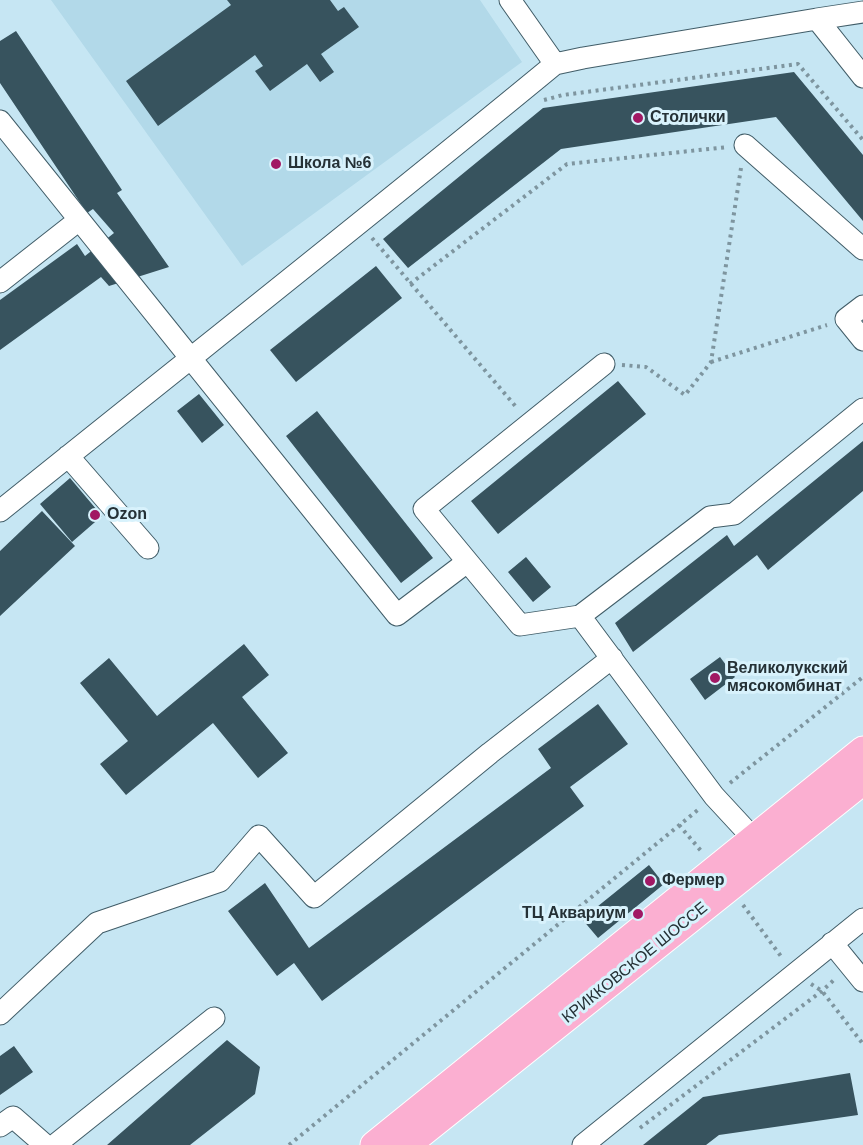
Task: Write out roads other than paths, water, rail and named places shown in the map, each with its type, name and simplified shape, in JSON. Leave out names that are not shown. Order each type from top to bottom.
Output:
[{"type":"main road","points":[[761,847],[863,750]]},
{"type":"main road","name":"КРИККОВСКОЕ ШОССЕ","points":[[407,1145],[761,847],[863,781]]},
{"type":"main road","points":[[374,1145],[723,878]]},
{"type":"street","points":[[510,0],[555,64]]},
{"type":"street","points":[[0,511],[191,357],[366,231],[555,64],[863,12]]},
{"type":"street","points":[[817,19],[863,76]]},
{"type":"street","points":[[0,121],[397,615],[467,561]]},
{"type":"street","points":[[745,145],[863,249]]},
{"type":"street","points":[[0,282],[79,220]]},
{"type":"street","points":[[863,306],[846,319],[863,340]]},
{"type":"street","points":[[604,364],[424,509],[520,625],[580,616],[710,517],[734,514],[863,409]]},
{"type":"street","points":[[68,456],[148,548]]},
{"type":"street","points":[[580,616],[714,796],[761,847]]},
{"type":"street","points":[[0,1014],[97,923],[220,881],[259,836],[314,897],[490,753],[612,658]]},
{"type":"street","points":[[583,1145],[863,919]]},
{"type":"street","points":[[832,943],[863,981]]},
{"type":"street","points":[[55,1145],[214,1018]]},
{"type":"street","points":[[0,1126],[13,1117],[45,1145]]},
{"type":"place","name":"Столички","points":[[638,118]]},
{"type":"place","name":"Школа №6","points":[[276,164]]},
{"type":"place","name":"Ozon","points":[[95,515]]},
{"type":"place","name":"Великолукский мясокомбинат","points":[[715,678]]},
{"type":"place","name":"Фермер","points":[[650,881]]},
{"type":"place","name":"ТЦ Аквариум","points":[[638,914]]}]
